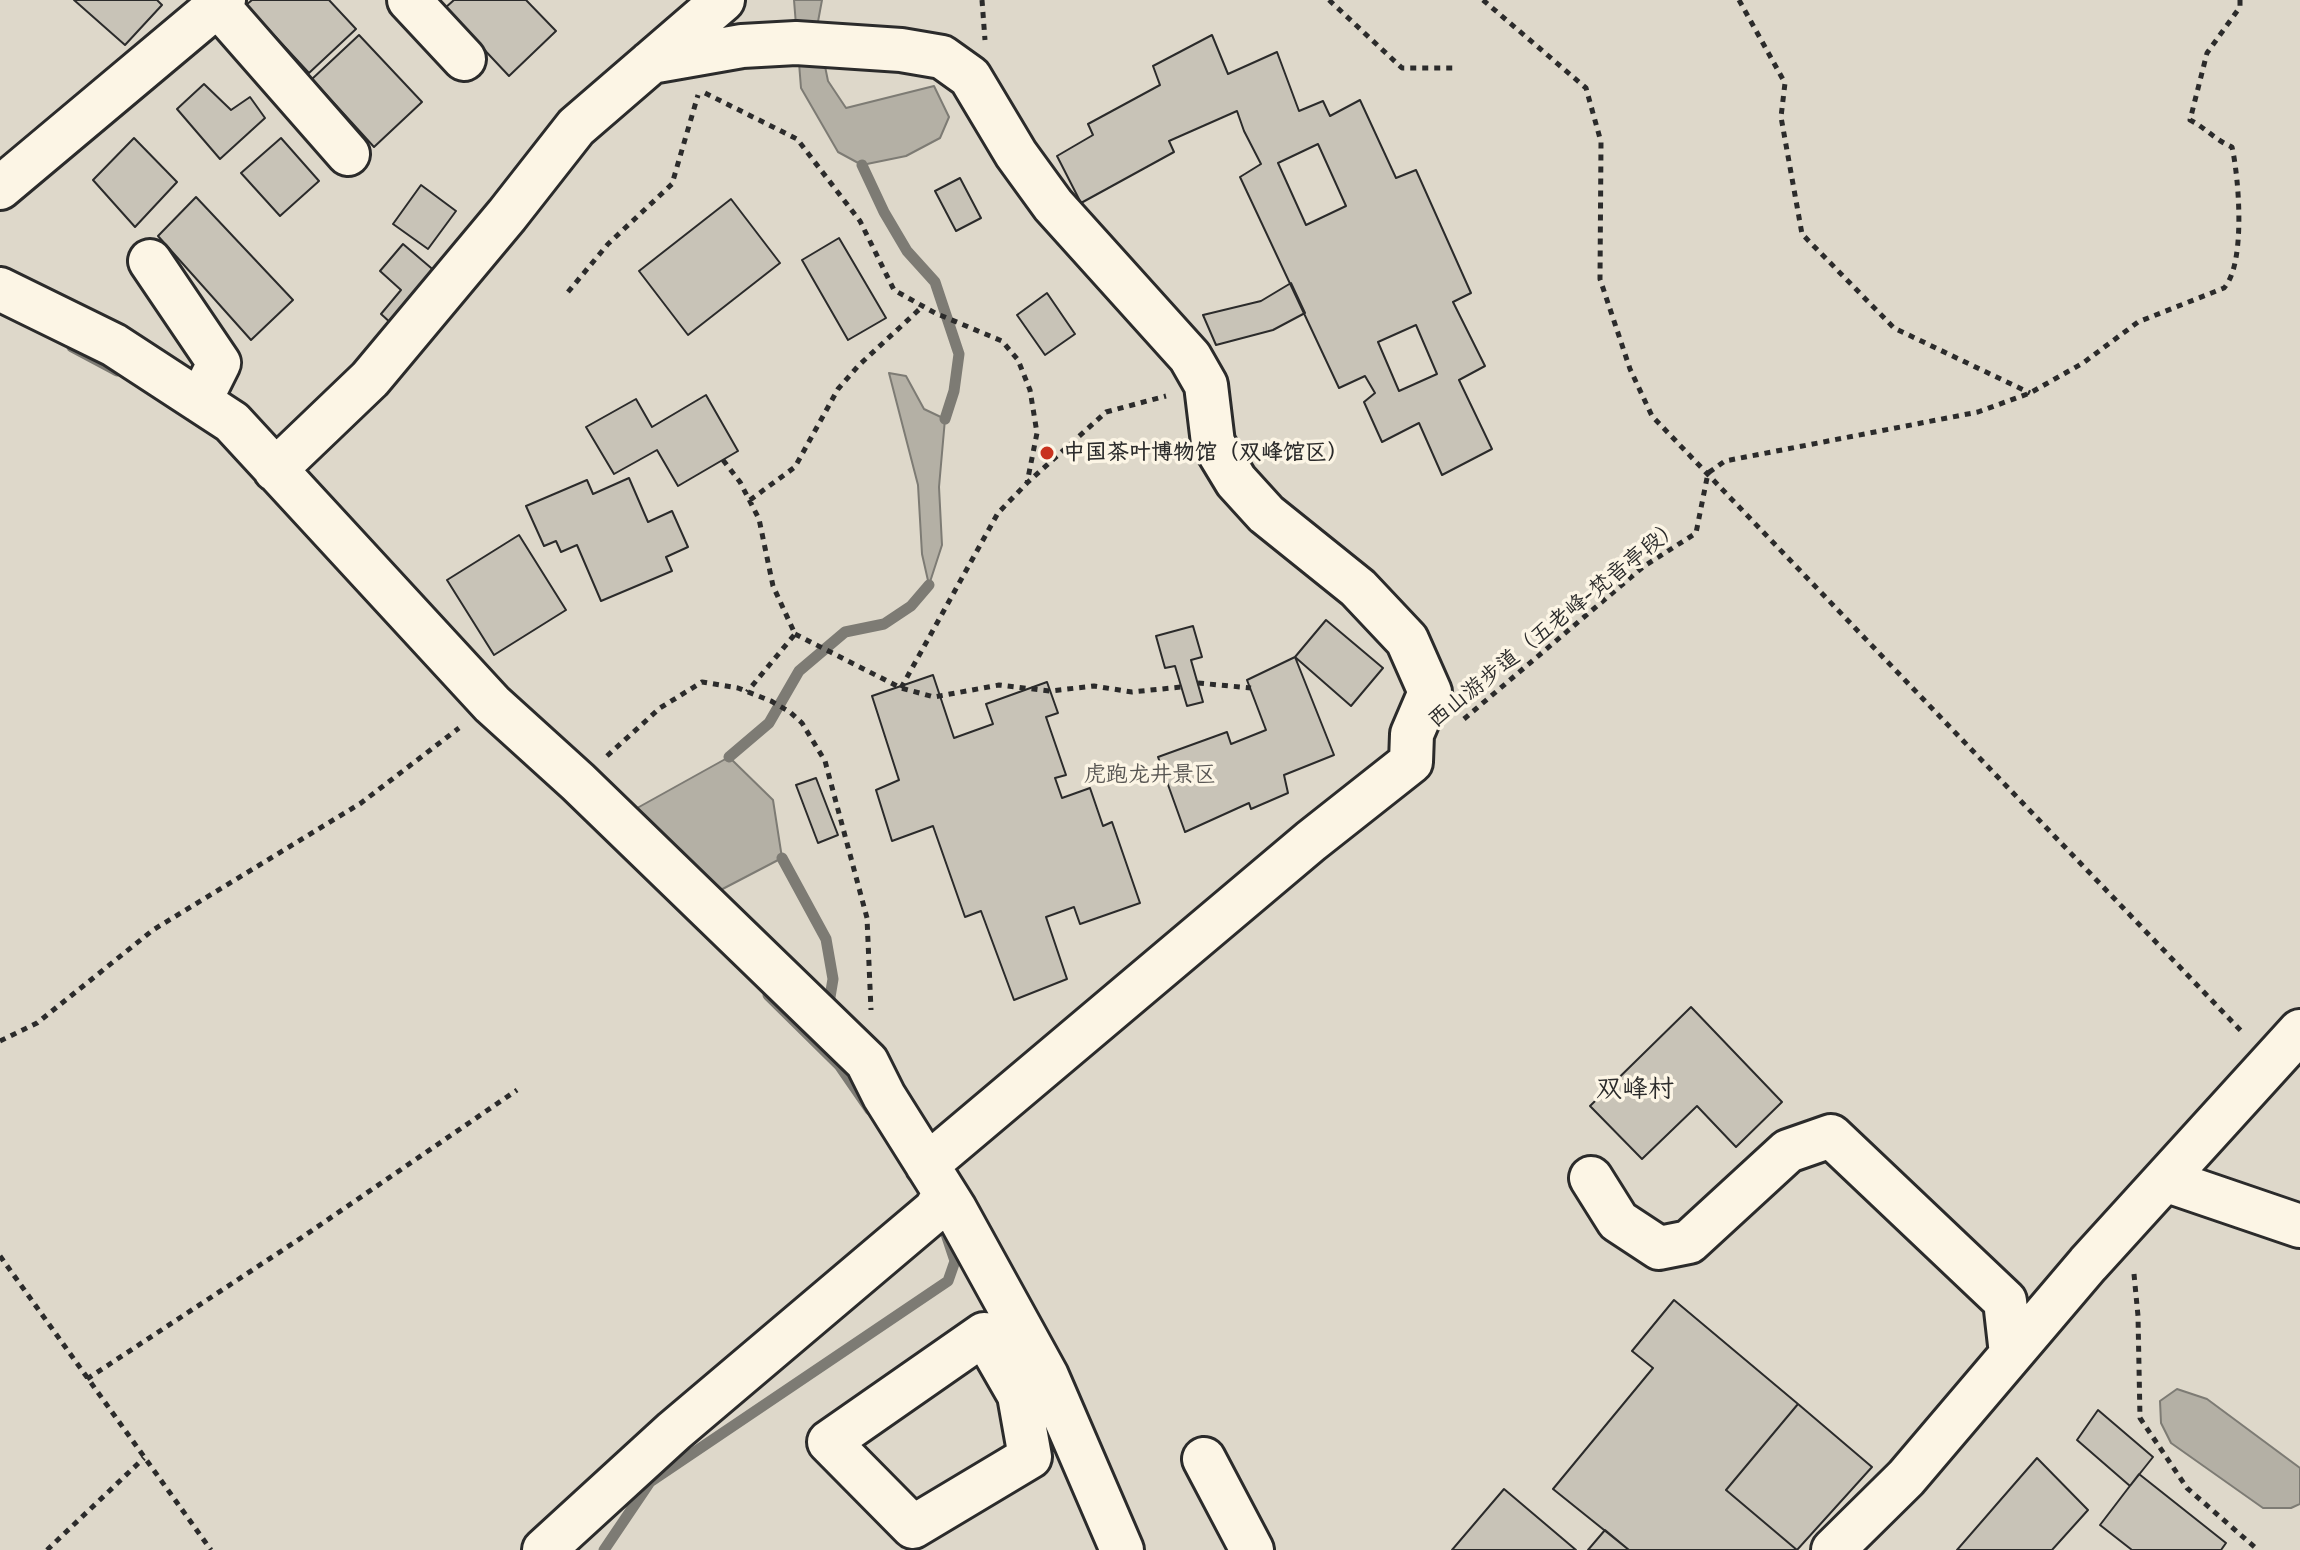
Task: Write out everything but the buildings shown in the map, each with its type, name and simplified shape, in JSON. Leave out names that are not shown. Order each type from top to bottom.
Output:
[{"type":"street","points":[[409,0],[464,59]]},
{"type":"street","points":[[275,470],[370,379],[576,127],[723,0]]},
{"type":"street","points":[[0,188],[218,2],[348,154]]},
{"type":"street","points":[[544,1550],[932,1198],[1311,841],[1411,762],[1412,734],[1430,692],[1407,640],[1358,588],[1266,514],[1236,481],[1213,443],[1206,385],[1190,357],[1053,205],[1016,154],[970,77],[942,57],[901,50],[796,43],[742,46],[651,62]]},
{"type":"street","points":[[150,261],[219,363],[200,401]]},
{"type":"street","points":[[0,289],[114,345],[232,422],[492,704],[578,782],[867,1062],[932,1198],[1122,1550]]},
{"type":"street","points":[[1833,1550],[1906,1478],[2111,1240],[2300,1031]]},
{"type":"street","points":[[1591,1178],[1618,1221],[1659,1248],[1689,1242],[1788,1151],[1831,1136],[2005,1301],[2011,1354]]},
{"type":"street","points":[[2165,1180],[2300,1226]]},
{"type":"street","points":[[984,1334],[1033,1386],[1030,1457],[913,1527],[829,1442],[984,1334]]},
{"type":"street","points":[[1204,1459],[1252,1550]]},
{"type":"path","points":[[1329,0],[1402,68],[1457,68]]},
{"type":"path","points":[[1483,0],[1586,88],[1601,142],[1600,279],[1630,369],[1652,416],[2271,1063]]},
{"type":"path","points":[[1739,0],[1785,83],[1781,117],[1802,234],[1894,328],[2030,393]]},
{"type":"path","points":[[1708,473],[1725,461],[1978,412],[2030,393],[2083,363],[2138,322],[2224,288],[2229,282],[2238,237],[2238,173],[2232,147],[2218,142],[2207,128],[2190,120],[2207,53],[2240,7],[2240,0]]},
{"type":"path","points":[[568,292],[608,244],[672,184],[699,90],[797,139],[860,221],[894,290],[974,331],[1002,341],[1018,360],[1030,390],[1037,433],[1027,483]]},
{"type":"path","points":[[750,500],[795,467],[838,389],[858,366],[923,306]]},
{"type":"path","points":[[901,688],[998,513],[1027,483],[1106,412],[1206,385]]},
{"type":"path","points":[[723,460],[740,482],[759,519],[773,586],[795,634],[901,688],[934,697],[999,685],[1050,691],[1094,686],[1132,692],[1181,687]]},
{"type":"path","name":"西山游步道（五老峰-梵音亭段）","points":[[1411,762],[1643,567],[1696,533],[1708,473]]},
{"type":"path","points":[[747,692],[795,634]]},
{"type":"path","points":[[578,782],[660,708],[702,682],[771,701],[802,723],[825,761],[867,918],[872,1028],[867,1062]]},
{"type":"path","points":[[1198,683],[1251,688]]},
{"type":"path","points":[[0,1041],[37,1023],[153,930],[361,803],[492,704]]},
{"type":"path","points":[[87,1379],[313,1230],[517,1090]]},
{"type":"path","points":[[2111,1240],[2134,1274],[2140,1418],[2187,1488],[2258,1550]]},
{"type":"path","points":[[0,1256],[211,1550]]},
{"type":"path","points":[[47,1550],[144,1458]]},
{"type":"green space","name":"虎跑龙井景区","points":[[0,0],[2300,0],[2300,1550],[0,1550]]},
{"type":"shaded area","points":[[794,0],[822,0],[817,27],[828,81],[846,108],[934,86],[949,117],[940,138],[906,156],[862,165],[838,152],[801,88]]},
{"type":"shaded area","points":[[889,373],[906,376],[924,409],[945,419],[939,487],[942,545],[929,585],[922,554],[918,485]]},
{"type":"shaded area","points":[[729,757],[773,800],[782,858],[713,894],[630,812]]},
{"type":"shaded area","points":[[2177,1389],[2207,1399],[2300,1468],[2300,1504],[2291,1508],[2263,1508],[2171,1443],[2161,1423],[2160,1401]]},
{"type":"waterway","points":[[862,165],[907,251],[935,282],[959,354],[954,391],[945,419]]},
{"type":"waterway","points":[[72,347],[117,371]]},
{"type":"waterway","points":[[729,757],[769,723],[799,671],[845,632],[884,624],[911,606],[929,585]]},
{"type":"waterway","points":[[782,858],[826,939],[833,979],[828,1009]]},
{"type":"waterway","points":[[768,995],[839,1065],[870,1110]]},
{"type":"waterway","points":[[604,1550],[650,1482],[948,1281],[955,1261],[946,1234]]},
{"type":"place","name":"中国茶叶博物馆（双峰馆区）","points":[[1047,453]]},
{"type":"district","name":"双峰村","points":[[1635,1090]]}]
